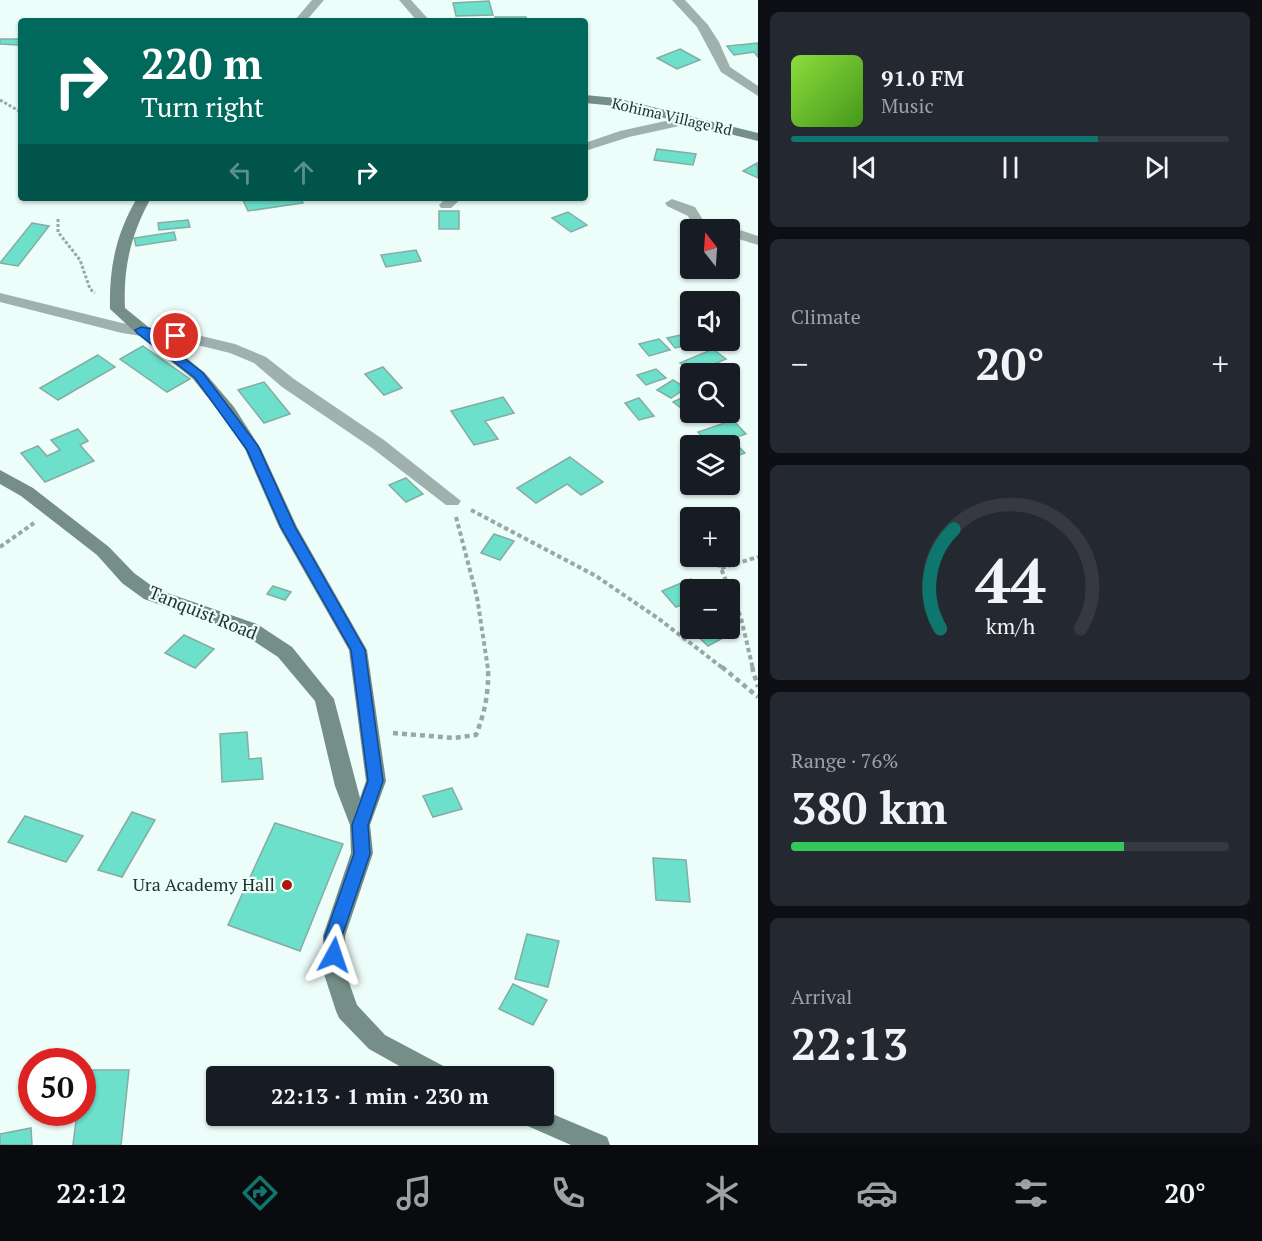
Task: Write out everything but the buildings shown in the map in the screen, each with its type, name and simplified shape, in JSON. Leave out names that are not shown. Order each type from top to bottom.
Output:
[{"type":"main road","name":"Kohima Village Rd","points":[[588,99],[616,102],[758,137]]},
{"type":"main road","points":[[142,201],[130,220],[122,241],[116,270],[118,309],[199,376],[253,449],[288,527],[358,650],[376,781],[360,825],[362,854],[334,936],[335,974],[347,1011],[377,1042],[421,1066]]},
{"type":"main road","name":"Tanquist Road","points":[[0,476],[103,551],[128,578],[150,594],[250,629],[285,652],[324,699],[345,786],[360,825]]},
{"type":"main road","points":[[554,1126],[598,1145]]},
{"type":"street","points":[[303,18],[318,0]]},
{"type":"street","points":[[405,0],[421,18]]},
{"type":"street","points":[[678,0],[702,25],[713,42],[725,69],[758,92]]},
{"type":"street","points":[[588,146],[626,134],[688,120]]},
{"type":"street","points":[[672,203],[689,209],[696,219]]},
{"type":"street","points":[[740,235],[758,241]]},
{"type":"street","points":[[0,297],[123,328],[235,349],[260,360],[288,383],[378,444],[452,501]]},
{"type":"path","points":[[0,100],[18,110]]},
{"type":"path","points":[[58,219],[58,231],[62,240],[80,260],[90,289],[118,309]]},
{"type":"path","points":[[452,501],[540,544],[595,575],[641,606],[758,697]]},
{"type":"path","points":[[369,729],[412,736],[454,738],[476,735],[485,718],[488,699],[484,626],[476,583],[452,501]]},
{"type":"path","points":[[0,547],[51,511]]},
{"type":"path","points":[[758,557],[721,568],[731,586],[758,687]]},
{"type":"place","name":"Ura Academy Hall","points":[[287,885]]},
{"type":"route","points":[[176,336],[141,330],[199,376],[228,411],[253,449],[288,527],[358,650],[376,781],[360,825],[362,854],[334,936],[334,955]]}]
